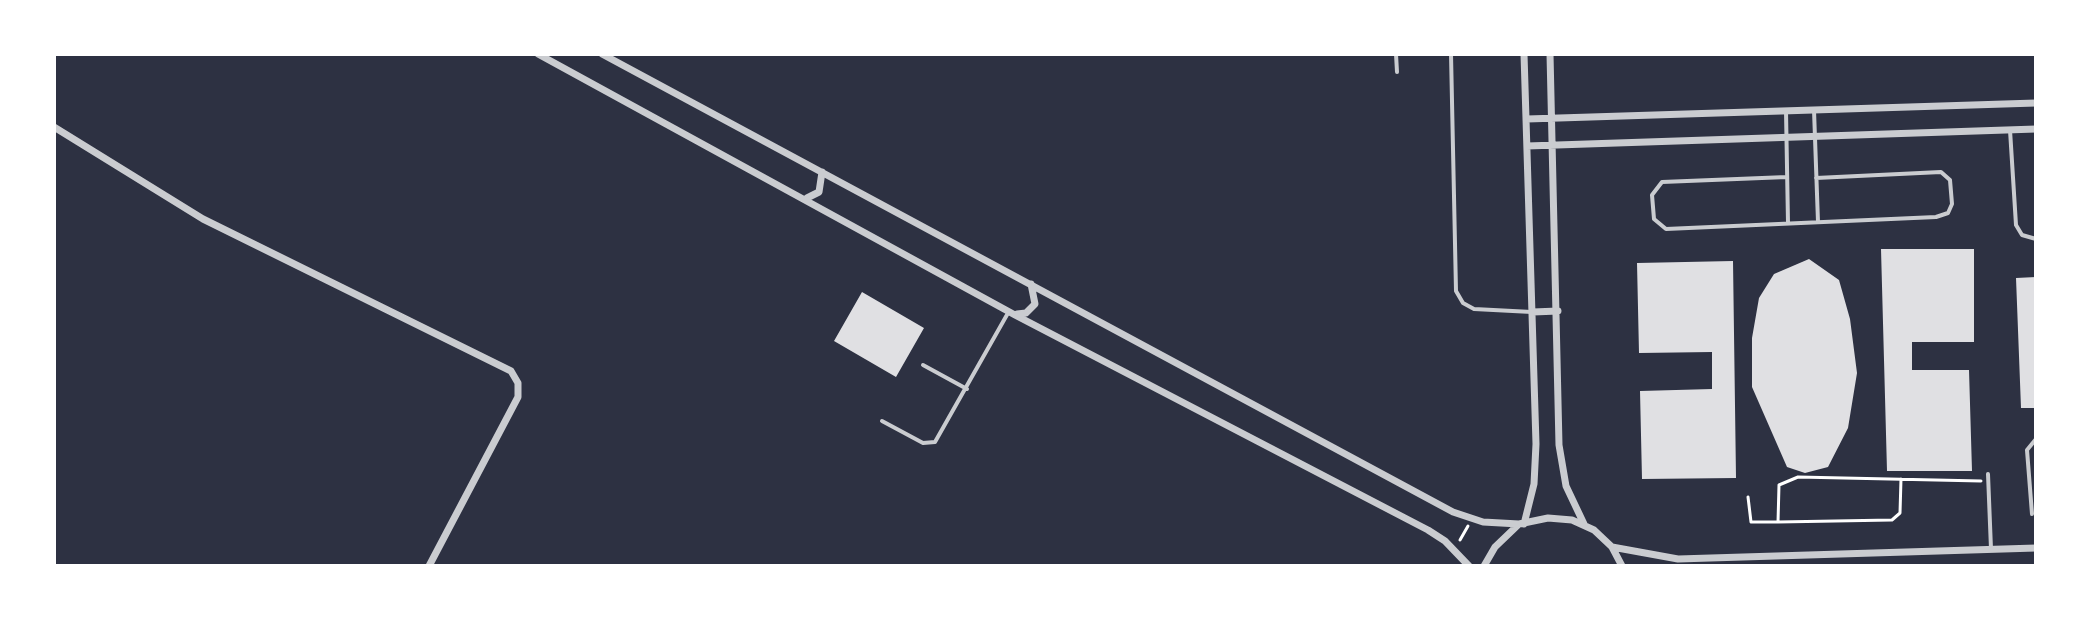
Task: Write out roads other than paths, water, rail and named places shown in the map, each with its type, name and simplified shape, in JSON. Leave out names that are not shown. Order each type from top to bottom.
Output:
[{"type":"street","points":[[538,54],[807,198],[1012,313],[1428,530],[1454,549],[1469,566]]},
{"type":"street","points":[[602,54],[1471,519],[1521,524],[1560,518],[1584,524]]},
{"type":"street","points":[[1484,566],[1495,547],[1521,524],[1536,464],[1524,54]]},
{"type":"street","points":[[1550,54],[1561,466],[1566,486],[1584,524],[1612,547],[1622,566]]},
{"type":"street","points":[[1527,119],[2036,103]]},
{"type":"street","points":[[54,127],[203,219],[511,371],[518,383],[518,397],[429,566]]},
{"type":"street","points":[[1527,146],[2036,129]]},
{"type":"street","points":[[807,198],[819,192],[822,172]]},
{"type":"street","points":[[1012,313],[1026,313],[1035,304],[1031,284]]},
{"type":"street","points":[[1533,312],[1558,311]]},
{"type":"street","points":[[1612,547],[1678,559],[2036,548]]},
{"type":"lane","points":[[1396,54],[1397,72]]},
{"type":"lane","points":[[1451,54],[1456,291],[1463,303],[1474,309],[1533,312]]},
{"type":"lane","points":[[1814,110],[1818,222]]},
{"type":"lane","points":[[1786,111],[1788,223]]},
{"type":"lane","points":[[2010,129],[2016,225],[2022,235],[2036,239]]},
{"type":"lane","points":[[1787,177],[1662,182],[1652,195],[1654,219],[1662,228],[1940,217],[1948,213],[1952,204],[1950,180],[1941,172],[1816,178]]},
{"type":"lane","points":[[882,421],[931,444],[939,439],[1012,313]]},
{"type":"lane","points":[[923,365],[967,389]]},
{"type":"lane","points":[[2032,514],[2027,450],[2036,439]]},
{"type":"lane","points":[[1988,474],[1991,549]]}]
